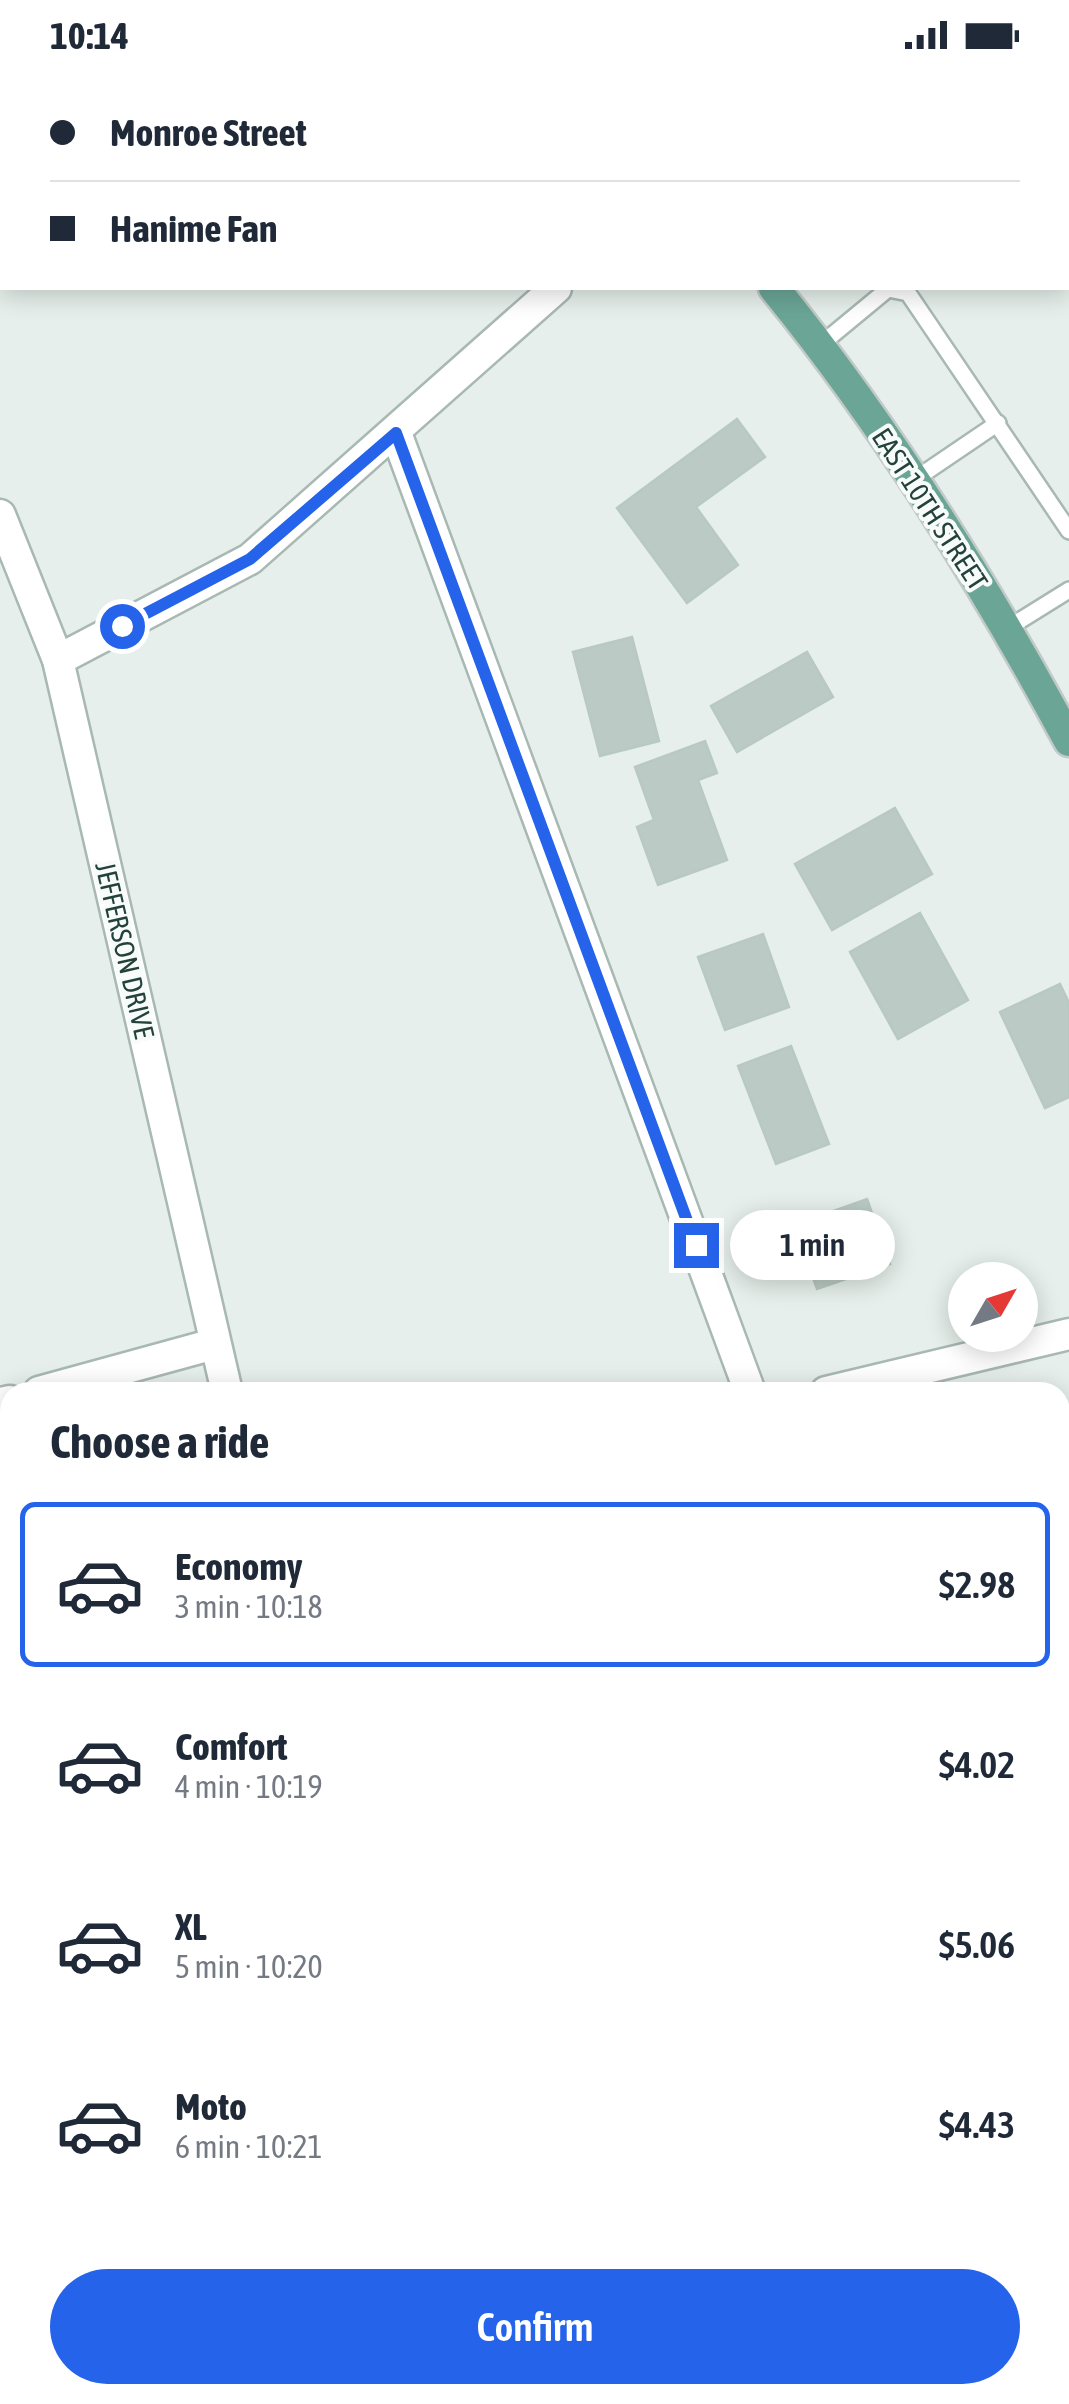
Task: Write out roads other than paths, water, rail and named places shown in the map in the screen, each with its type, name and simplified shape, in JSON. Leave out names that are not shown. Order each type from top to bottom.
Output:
[{"type":"main road","name":"EAST 10TH STREET","points":[[776,290],[914,480],[1008,628],[1069,741]]},
{"type":"street","points":[[58,660],[250,559],[554,290]]},
{"type":"street","points":[[396,433],[746,1382]]},
{"type":"street","name":"JEFFERSON DRIVE","points":[[0,515],[58,660],[224,1382]]},
{"type":"street","points":[[868,1382],[1069,1334]]},
{"type":"street","points":[[75,1382],[214,1344]]},
{"type":"lane","points":[[818,346],[888,290],[908,293],[1069,531]]},
{"type":"lane","points":[[914,480],[998,423]]},
{"type":"lane","points":[[1008,628],[1069,590]]}]
